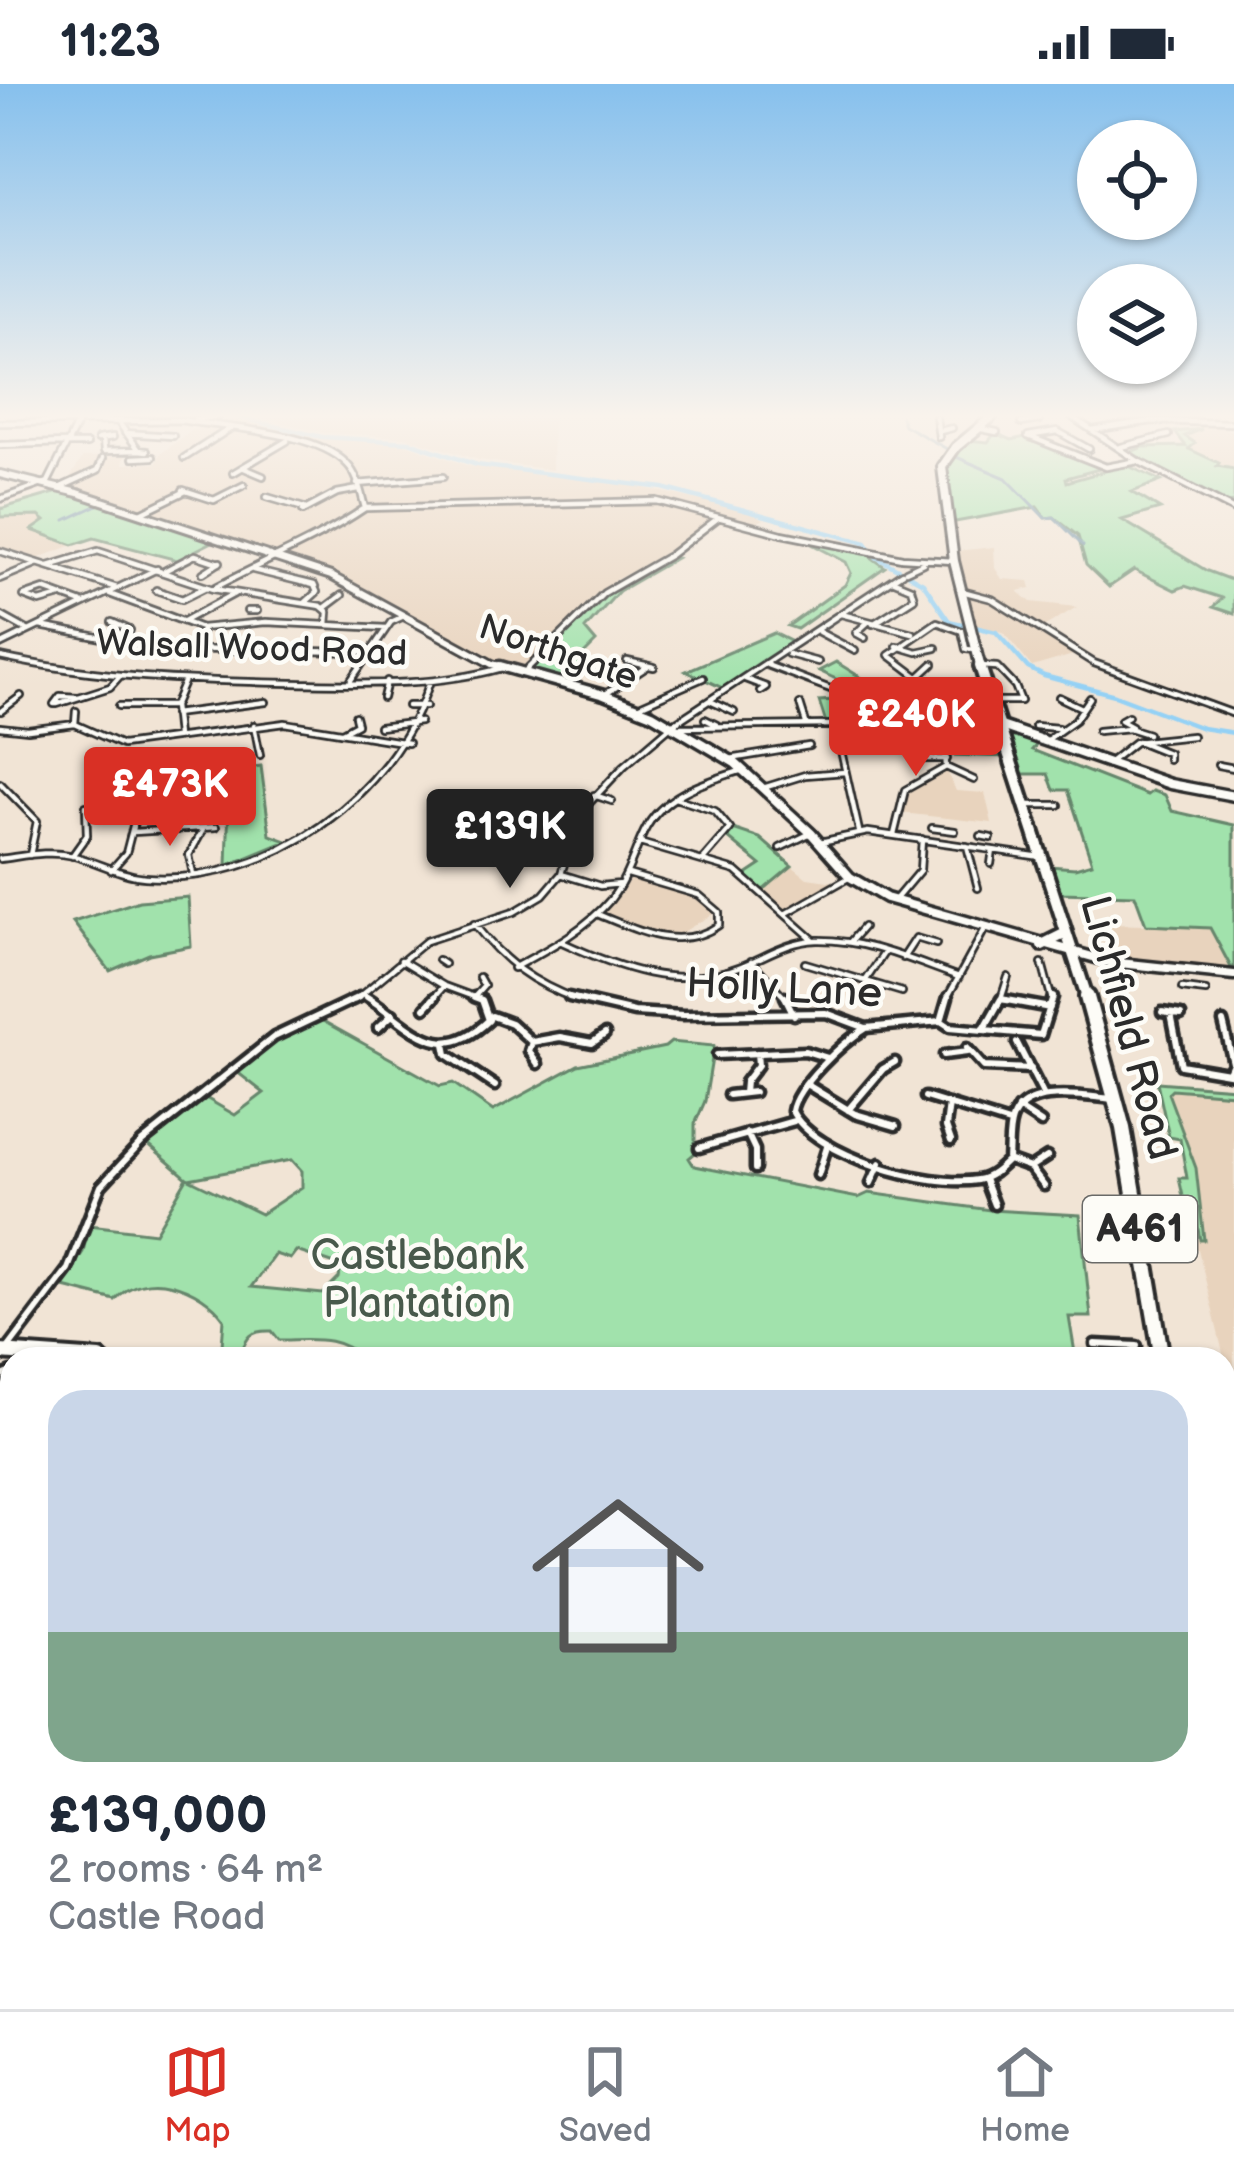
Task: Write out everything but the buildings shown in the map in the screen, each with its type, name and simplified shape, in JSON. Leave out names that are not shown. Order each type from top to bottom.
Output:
[{"type":"highway","name":"A461","points":[[947,507],[961,591],[998,724]]},
{"type":"highway","name":"Lichfield Road","points":[[998,724],[1116,1099],[1160,1347]]},
{"type":"highway","points":[[1042,945],[1066,933]]},
{"type":"main road","name":"Northgate","points":[[120,507],[344,581],[456,648],[502,668],[637,707],[730,759],[812,833],[850,877]]},
{"type":"main road","points":[[998,724],[1169,784],[1234,796]]},
{"type":"main road","points":[[850,877],[895,901],[1072,953],[1234,975]]},
{"type":"street","points":[[140,513],[152,507]]},
{"type":"street","points":[[156,590],[182,599],[322,537],[365,508],[422,507]]},
{"type":"street","points":[[675,507],[926,561],[954,561]]},
{"type":"street","points":[[522,674],[626,578],[670,555],[718,518]]},
{"type":"street","points":[[0,550],[116,589]]},
{"type":"street","points":[[49,566],[96,550],[209,588],[325,608]]},
{"type":"street","points":[[0,645],[193,554],[220,562],[204,572]]},
{"type":"street","points":[[7,1347],[68,1269],[92,1203],[120,1162],[274,1036],[340,1009],[442,932],[543,896],[561,874],[576,818],[594,795],[674,726],[926,561]]},
{"type":"street","points":[[0,579],[39,563]]},
{"type":"street","points":[[278,576],[290,568]]},
{"type":"street","points":[[250,569],[318,588],[306,602]]},
{"type":"street","points":[[302,581],[312,574]]},
{"type":"street","points":[[865,638],[856,633],[914,598],[911,588],[892,580]]},
{"type":"street","points":[[61,596],[40,602],[24,596],[44,589],[85,604]]},
{"type":"street","points":[[961,591],[986,594],[1049,640],[1110,671],[1234,714]]},
{"type":"street","points":[[184,621],[237,592]]},
{"type":"street","points":[[107,593],[204,628],[386,628]]},
{"type":"street","points":[[325,608],[342,595]]},
{"type":"street","points":[[325,608],[327,625]]},
{"type":"street","points":[[240,625],[250,611]]},
{"type":"street","points":[[841,614],[916,633]]},
{"type":"street","points":[[0,615],[29,631]]},
{"type":"street","points":[[352,680],[386,628],[404,616]]},
{"type":"street","points":[[111,622],[130,630],[124,644]]},
{"type":"street","points":[[976,650],[966,649],[963,632],[935,622],[889,656],[952,703],[998,724]]},
{"type":"street","points":[[40,626],[82,639],[124,644],[370,652]]},
{"type":"street","points":[[190,648],[204,628]]},
{"type":"street","points":[[818,632],[852,649]]},
{"type":"street","points":[[897,646],[916,652],[933,648]]},
{"type":"street","points":[[784,653],[818,662]]},
{"type":"street","name":"Walsall Wood Road","points":[[0,657],[32,667],[184,680],[430,681],[482,678],[502,668]]},
{"type":"street","points":[[594,672],[635,678],[651,667],[627,661]]},
{"type":"street","points":[[919,677],[934,664]]},
{"type":"street","points":[[766,665],[833,690]]},
{"type":"street","points":[[980,666],[995,665],[1015,686],[1022,702],[992,701]]},
{"type":"street","points":[[78,698],[110,687],[120,676]]},
{"type":"street","points":[[604,695],[623,678]]},
{"type":"street","points":[[745,679],[766,687],[760,691]]},
{"type":"street","points":[[177,736],[174,710],[184,680]]},
{"type":"street","points":[[383,698],[387,680]]},
{"type":"street","points":[[637,707],[700,680]]},
{"type":"street","points":[[0,859],[71,856],[151,878],[193,875],[255,856],[329,818],[376,782],[420,722],[430,681]]},
{"type":"street","points":[[0,696],[18,698],[1,711]]},
{"type":"street","points":[[1058,696],[1099,705]]},
{"type":"street","points":[[119,707],[174,710],[266,701]]},
{"type":"street","points":[[710,701],[734,712]]},
{"type":"street","points":[[1044,742],[1075,720],[1086,703]]},
{"type":"street","points":[[800,704],[806,724]]},
{"type":"street","points":[[408,706],[426,706]]},
{"type":"street","points":[[75,724],[76,711]]},
{"type":"street","points":[[341,733],[357,724],[355,716]]},
{"type":"street","points":[[1128,716],[1121,720],[1151,735],[1192,736]]},
{"type":"street","points":[[705,719],[717,725]]},
{"type":"street","points":[[379,727],[420,722]]},
{"type":"street","points":[[2,730],[75,724],[114,744],[285,723],[408,743]]},
{"type":"street","points":[[944,723],[947,763]]},
{"type":"street","points":[[835,724],[859,831]]},
{"type":"street","points":[[674,726],[998,724]]},
{"type":"street","points":[[254,725],[260,754]]},
{"type":"street","points":[[1032,726],[1058,728]]},
{"type":"street","points":[[1098,731],[1133,729]]},
{"type":"street","points":[[1108,764],[1119,748],[1151,735]]},
{"type":"street","points":[[1138,741],[1168,753],[1168,759]]},
{"type":"street","points":[[730,759],[809,746]]},
{"type":"street","points":[[912,752],[916,758],[947,763],[970,777]]},
{"type":"street","points":[[894,835],[905,790],[947,763]]},
{"type":"street","points":[[1217,765],[1234,768]]},
{"type":"street","points":[[513,968],[562,942],[597,914],[628,874],[650,820],[675,797],[743,770]]},
{"type":"street","points":[[763,788],[805,776],[845,772]]},
{"type":"street","points":[[0,783],[37,820],[30,855]]},
{"type":"street","points":[[178,830],[187,794]]},
{"type":"street","points":[[594,795],[612,804],[621,798]]},
{"type":"street","points":[[675,797],[716,811],[729,821],[730,829],[704,859]]},
{"type":"street","points":[[111,870],[126,853],[138,801]]},
{"type":"street","points":[[185,803],[229,801]]},
{"type":"street","points":[[1026,805],[1059,805]]},
{"type":"street","points":[[71,856],[87,835],[88,809]]},
{"type":"street","points":[[133,832],[216,827]]},
{"type":"street","points":[[193,875],[189,855],[204,828]]},
{"type":"street","points":[[934,828],[951,831],[944,842]]},
{"type":"street","points":[[820,842],[859,831],[1043,858]]},
{"type":"street","points":[[787,847],[812,833]]},
{"type":"street","points":[[981,836],[991,837],[992,863],[1004,864]]},
{"type":"street","points":[[895,901],[920,870],[922,839]]},
{"type":"street","points":[[640,843],[704,859],[747,878],[814,940]]},
{"type":"street","points":[[967,846],[979,886]]},
{"type":"street","points":[[561,874],[600,886],[621,884]]},
{"type":"street","points":[[597,914],[682,940],[704,937],[720,916],[699,895],[628,874]]},
{"type":"street","points":[[784,914],[850,877]]},
{"type":"street","points":[[600,886],[611,898]]},
{"type":"street","name":"Holly Lane","points":[[474,924],[489,949],[513,968],[568,995],[613,1008],[718,1017],[831,1013],[865,1029],[941,1021],[950,1027],[1040,1035],[1050,1008]]},
{"type":"street","points":[[941,1021],[944,1002],[985,929]]},
{"type":"street","points":[[850,942],[858,930]]},
{"type":"street","points":[[903,958],[916,938],[936,944]]},
{"type":"street","points":[[562,942],[631,969],[676,978],[718,974],[780,946],[814,940],[850,942],[958,977]]},
{"type":"street","points":[[866,981],[884,953]]},
{"type":"street","points":[[836,970],[844,959]]},
{"type":"street","points":[[401,960],[444,986],[475,996],[487,1005],[490,1016]]},
{"type":"street","points":[[426,971],[440,962]]},
{"type":"street","points":[[751,962],[782,989],[794,1015]]},
{"type":"street","points":[[805,963],[902,992]]},
{"type":"street","points":[[1001,999],[1050,1008],[1052,993],[1042,963]]},
{"type":"street","points":[[1193,972],[1196,990]]},
{"type":"street","points":[[984,1029],[1007,977]]},
{"type":"street","points":[[475,996],[484,986],[478,980]]},
{"type":"street","points":[[431,1007],[444,986]]},
{"type":"street","points":[[1182,988],[1206,991]]},
{"type":"street","points":[[362,994],[420,1038],[445,1043],[470,1036],[490,1016]]},
{"type":"street","points":[[1181,1015],[1167,1013],[1181,1065],[1232,1072],[1222,1022]]},
{"type":"street","points":[[378,1028],[393,1014]]},
{"type":"street","points":[[490,1016],[511,1023],[532,1042]]},
{"type":"street","points":[[865,1029],[828,1058],[806,1084],[792,1106],[794,1120],[804,1134],[827,1147],[935,1179],[984,1179],[1008,1160],[1010,1123],[1018,1108],[1044,1096],[1116,1099]]},
{"type":"street","points":[[532,1042],[560,1037],[592,1043],[603,1036],[618,1042]]},
{"type":"street","points":[[532,1042],[529,1051],[539,1065]]},
{"type":"street","points":[[445,1043],[447,1054],[490,1085]]},
{"type":"street","points":[[1022,1046],[1044,1096]]},
{"type":"street","points":[[948,1052],[967,1050],[982,1068],[1031,1069]]},
{"type":"street","points":[[717,1055],[805,1051],[828,1058]]},
{"type":"street","points":[[743,1093],[758,1065],[757,1053]]},
{"type":"street","points":[[848,1110],[888,1063]]},
{"type":"street","points":[[806,1084],[848,1110],[896,1126]]},
{"type":"street","points":[[728,1095],[754,1092]]},
{"type":"street","points":[[925,1097],[937,1096],[1010,1123]]},
{"type":"street","points":[[947,1139],[949,1104]]},
{"type":"street","points":[[1018,1108],[1034,1121]]},
{"type":"street","points":[[702,1144],[794,1120]]},
{"type":"street","points":[[746,1131],[759,1164]]},
{"type":"street","points":[[816,1169],[827,1147]]},
{"type":"street","points":[[1008,1160],[1030,1168],[1044,1181]]},
{"type":"street","points":[[1030,1168],[1044,1161]]},
{"type":"street","points":[[871,1178],[880,1163]]},
{"type":"street","points":[[984,1179],[996,1201]]},
{"type":"street","points":[[1101,1347],[1137,1346]]},
{"type":"shaded area","points":[[125,507],[732,507],[764,519],[755,524],[716,516],[596,594],[522,672],[478,655],[336,575]]},
{"type":"shaded area","points":[[0,509],[61,517],[33,530],[73,545],[34,560],[0,550]]},
{"type":"shaded area","points":[[994,547],[995,568],[1002,579],[1029,581],[1031,588],[1018,591],[1031,602],[1077,607],[1035,632],[1073,655],[1032,667],[1003,632],[974,625],[956,551]]},
{"type":"shaded area","points":[[947,771],[956,791],[985,793],[992,823],[902,813],[907,790]]},
{"type":"shaded area","points":[[792,866],[807,878],[835,882],[784,913],[761,892]]},
{"type":"shaded area","points":[[631,878],[698,897],[716,912],[673,938],[603,914]]},
{"type":"shaded area","points":[[1110,924],[1210,927],[1232,973],[1121,961]]},
{"type":"shaded area","points":[[1157,1082],[1234,1088],[1234,1347],[1222,1347],[1198,1249],[1152,1245],[1150,1233],[1200,1239],[1195,1211],[1186,1210],[1179,1178],[1187,1178],[1180,1139],[1169,1137]]},
{"type":"green space","points":[[112,507],[216,540],[177,560],[94,538],[73,545],[32,530],[45,521],[39,516],[0,517],[0,509]]},
{"type":"green space","points":[[949,507],[1156,507],[1160,509],[1122,520],[1207,571],[1234,581],[1234,614],[1213,607],[1222,598],[1185,586],[1175,590],[1134,570],[1109,587],[1086,565],[1078,536],[1054,517],[1045,518],[1037,507],[950,523]]},
{"type":"green space","points":[[804,540],[863,551],[885,567],[797,629],[788,626],[845,585],[851,573],[846,562]]},
{"type":"green space","points":[[676,558],[619,591],[585,629],[596,642],[579,659],[581,673],[571,683],[529,671],[608,594]]},
{"type":"green space","points":[[774,633],[796,644],[725,689],[686,671]]},
{"type":"green space","points":[[836,662],[933,722],[826,723],[819,701],[855,699],[853,687],[819,671]]},
{"type":"green space","points":[[947,724],[998,724],[1007,757],[950,755]]},
{"type":"green space","points":[[1003,728],[1039,742],[1032,750],[1147,795],[1152,791],[1165,795],[1172,811],[1234,825],[1234,973],[1210,928],[1146,925],[1135,895],[1058,893],[1048,866],[1075,868],[1092,863],[1068,790],[1054,790],[1048,774],[1020,774]]},
{"type":"green space","points":[[261,766],[270,835],[287,841],[227,866],[229,801],[222,772]]},
{"type":"green space","points":[[733,829],[760,838],[792,866],[761,892],[746,875],[761,865],[727,837]]},
{"type":"green space","points":[[188,897],[191,946],[149,954],[110,971],[73,922],[139,901]]},
{"type":"green space","name":"Castlebank Plantation","points":[[321,1020],[440,1086],[453,1083],[493,1111],[578,1065],[671,1042],[714,1046],[705,1101],[695,1124],[695,1153],[689,1158],[694,1166],[858,1198],[869,1193],[990,1210],[1080,1215],[1091,1317],[1069,1317],[1074,1347],[347,1347],[313,1339],[279,1340],[272,1331],[249,1337],[244,1347],[222,1347],[224,1319],[187,1290],[141,1284],[115,1300],[60,1286],[83,1252],[89,1225],[155,1233],[187,1178],[146,1143],[204,1097],[235,1115],[264,1093],[237,1072],[285,1033]],"holes":[[[292,1160],[302,1171],[302,1187],[261,1214],[189,1179]],[[296,1251],[341,1266],[339,1278],[323,1294],[251,1287],[275,1254],[290,1259]]]},
{"type":"green space","points":[[1157,1082],[1234,1088],[1234,1094],[1172,1089],[1168,1093],[1196,1168],[1204,1240],[1200,1240],[1195,1211],[1186,1210],[1179,1178],[1187,1178],[1180,1139],[1169,1137]]},
{"type":"waterway","points":[[66,520],[94,507]]},
{"type":"waterway","points":[[733,507],[866,543],[876,557],[923,583],[949,621],[996,632],[1028,668],[1044,676],[1115,695],[1202,728],[1234,733]]},
{"type":"waterway","points":[[1034,507],[1045,518],[1054,517],[1083,546]]}]
